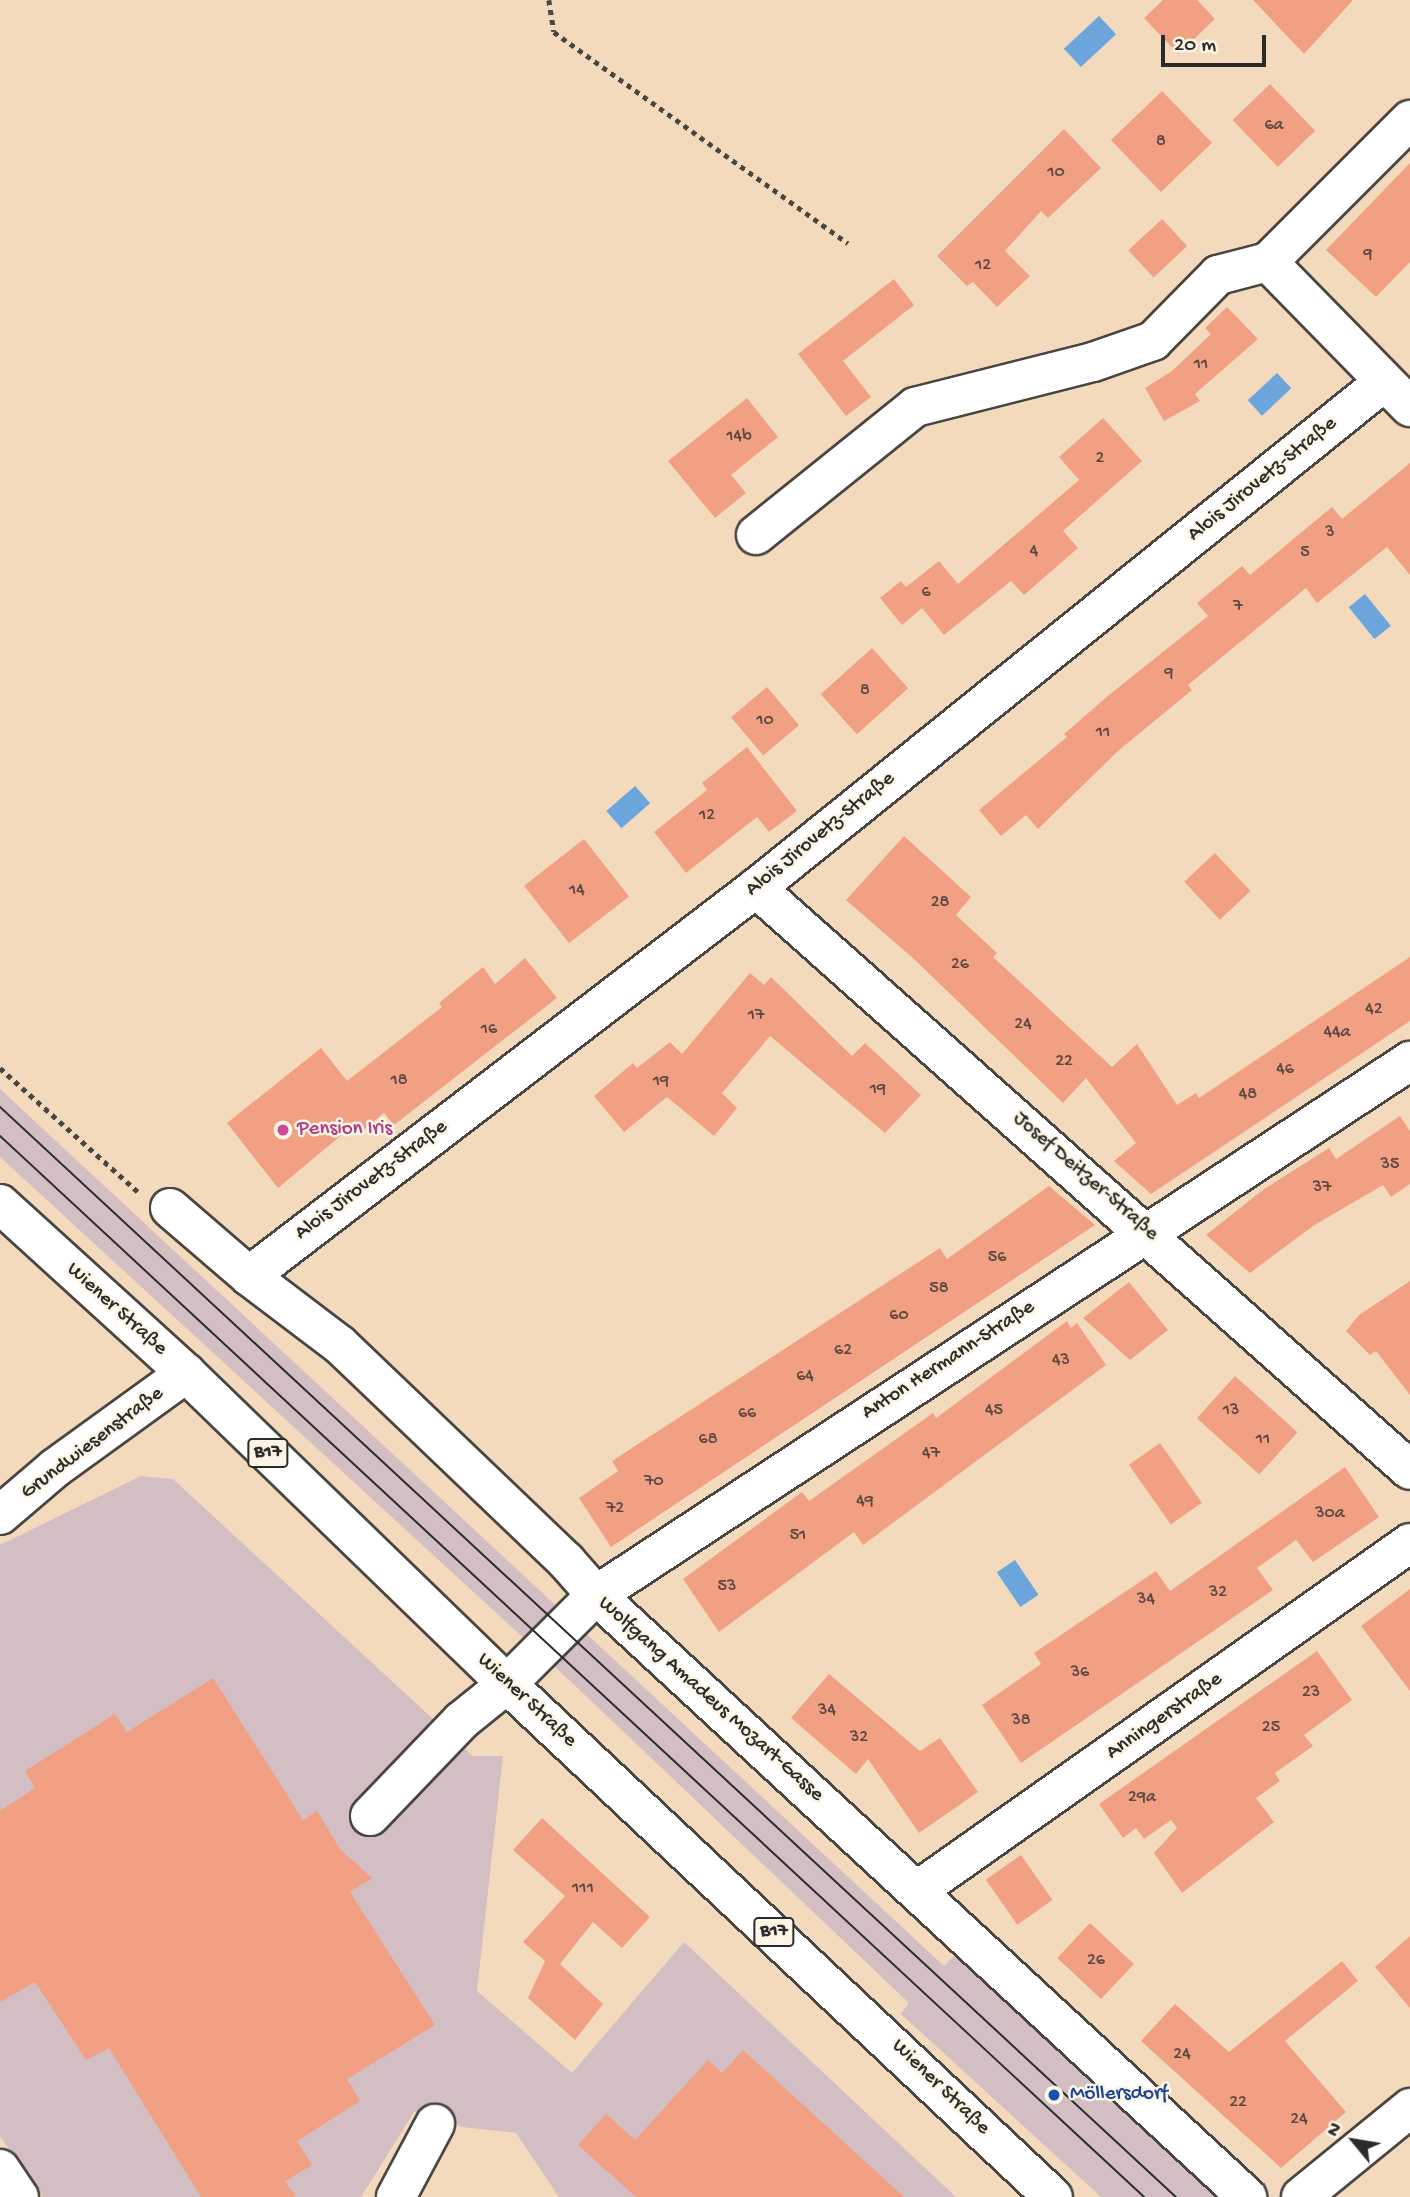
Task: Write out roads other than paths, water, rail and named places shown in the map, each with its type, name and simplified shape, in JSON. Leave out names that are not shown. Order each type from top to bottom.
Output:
[{"type":"street","points":[[756,535],[915,407],[1093,362],[1153,341],[1218,275],[1268,262],[1410,120]]},
{"type":"street","points":[[1268,262],[1397,395]]},
{"type":"street","name":"Alois Jirovetz-Straße","points":[[249,1276],[1397,395]]},
{"type":"street","name":"Josef Deitzer-Straße","points":[[756,888],[1146,1231],[1410,1470]]},
{"type":"street","name":"Anton Hermann-Straße","points":[[370,1816],[461,1721],[507,1684],[596,1595],[1146,1231],[1410,1061]]},
{"type":"street","name":"Wiener Straße","points":[[0,1204],[186,1373],[507,1684],[1054,2197]]},
{"type":"street","name":"Wolfgang Amadeus Mozart-Gasse","points":[[170,1208],[249,1276],[340,1345],[566,1561],[596,1595],[1247,2197]]},
{"type":"street","name":"Grundwiesenstraße","points":[[0,1515],[55,1468],[186,1373]]},
{"type":"street","name":"Anningerstraße","points":[[918,1890],[1410,1543]]},
{"type":"street","points":[[1301,2197],[1410,2108]]},
{"type":"street","points":[[396,2197],[435,2124]]},
{"type":"street","points":[[0,2169],[19,2197]]},
{"type":"water","points":[[1099,16],[1116,34],[1081,67],[1064,49]]},
{"type":"water","points":[[1277,373],[1291,388],[1262,416],[1248,400]]},
{"type":"water","points":[[1365,594],[1391,626],[1374,639],[1349,607]]},
{"type":"water","points":[[635,786],[650,803],[621,828],[606,811]]},
{"type":"water","points":[[1015,1560],[1038,1595],[1020,1607],[997,1572]]},
{"type":"tram line","points":[[0,1107],[1176,2197]]},
{"type":"tram line","points":[[0,1136],[1144,2197]]},
{"type":"place","name":"Pension Iris","points":[[283,1130]]},
{"type":"place","name":"Möllersdorf","points":[[1054,2095]]}]
